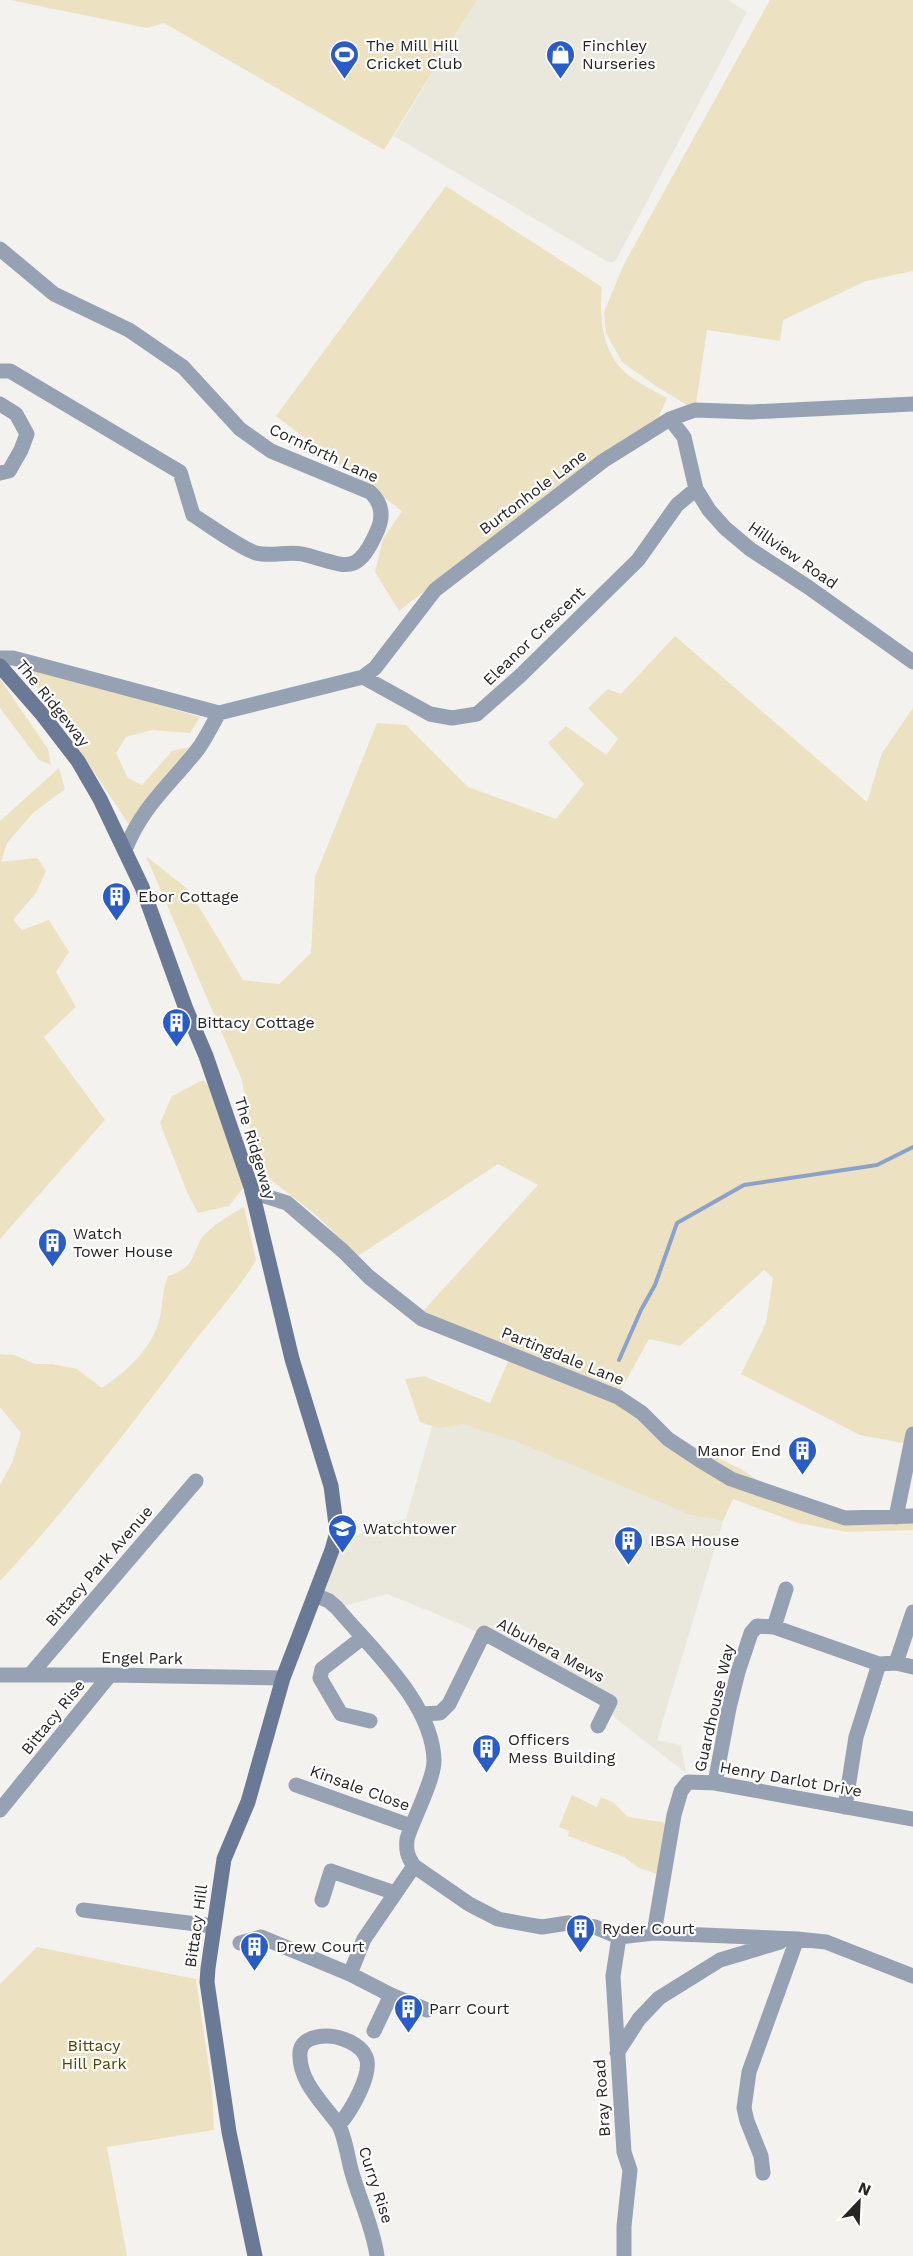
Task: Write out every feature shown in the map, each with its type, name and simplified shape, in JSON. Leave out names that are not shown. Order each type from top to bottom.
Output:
[{"type":"main road","name":"The Ridgeway","points":[[0,666],[41,713],[78,761],[125,850],[142,887],[186,1009],[206,1056],[252,1192],[292,1359],[331,1486],[337,1532],[283,1678]]},
{"type":"main road","name":"Bittacy Hill","points":[[255,2256],[229,2132],[207,1982],[224,1859],[248,1802],[283,1678]]},
{"type":"street","name":"Cornforth Lane","points":[[0,249],[54,294],[129,330],[183,367],[240,429],[272,451],[370,492],[376,497],[382,518],[363,557],[349,565],[336,564],[301,554],[277,556],[255,552],[193,515],[180,472],[10,371],[0,371]]},
{"type":"street","name":"Burtonhole Lane","points":[[363,677],[375,668],[435,590],[603,461],[670,419],[695,410],[751,411],[913,404]]},
{"type":"street","points":[[0,405],[16,414],[27,434],[9,471],[0,473]]},
{"type":"street","name":"Hillview Road","points":[[670,419],[684,437],[696,489],[709,510],[725,528],[750,549],[808,587],[913,662]]},
{"type":"street","name":"Eleanor Crescent","points":[[363,677],[430,714],[452,718],[477,714],[521,675],[638,560],[676,505],[696,489]]},
{"type":"street","points":[[0,658],[13,658],[219,713],[363,677]]},
{"type":"street","points":[[125,850],[136,824],[199,748],[219,713]]},
{"type":"street","name":"Partingdale Lane","points":[[252,1192],[287,1203],[343,1251],[369,1277],[422,1319],[618,1397],[642,1413],[668,1439],[731,1479],[845,1518],[913,1516]]},
{"type":"street","points":[[896,1517],[913,1434]]},
{"type":"street","name":"Bittacy Park Avenue","points":[[30,1675],[196,1482]]},
{"type":"street","points":[[786,1589],[774,1627],[879,1664],[896,1663],[913,1666]]},
{"type":"street","points":[[315,1595],[329,1601],[337,1608],[398,1677],[421,1714],[432,1746],[434,1762],[411,1826],[406,1850],[414,1866],[469,1904],[498,1918],[535,1926],[568,1923],[586,1926],[619,1937],[654,1933],[826,1942],[913,1976]]},
{"type":"street","points":[[896,1663],[913,1612]]},
{"type":"street","name":"Guardhouse Way","points":[[715,1783],[729,1708],[751,1632],[757,1626],[774,1627]]},
{"type":"street","name":"Albuhera Mews","points":[[421,1714],[440,1713],[450,1704],[484,1633],[610,1702],[598,1726]]},
{"type":"street","points":[[363,1638],[322,1669],[320,1678],[341,1714],[370,1721]]},
{"type":"street","points":[[845,1807],[856,1737],[879,1664]]},
{"type":"street","name":"Engel Park","points":[[0,1675],[283,1678]]},
{"type":"street","name":"Bittacy Rise","points":[[0,1810],[110,1675]]},
{"type":"street","name":"Henry Darlot Drive","points":[[654,1933],[674,1817],[681,1791],[688,1782],[715,1783],[913,1819]]},
{"type":"street","name":"Kinsale Close","points":[[296,1785],[411,1826]]},
{"type":"street","points":[[350,1974],[364,1939],[414,1866]]},
{"type":"street","points":[[322,1900],[332,1871],[395,1893]]},
{"type":"street","points":[[83,1910],[213,1926]]},
{"type":"street","points":[[240,1943],[261,1937],[350,1974],[427,2010]]},
{"type":"street","name":"Bray Road","points":[[619,1937],[613,1976],[624,2152],[630,2170],[624,2226],[624,2256]]},
{"type":"street","points":[[617,2053],[639,2019],[659,1998],[720,1960],[797,1939]]},
{"type":"street","points":[[763,2173],[761,2156],[744,2108],[749,2072],[797,1939]]},
{"type":"street","points":[[374,2031],[391,1995]]},
{"type":"street","name":"Curry Rise","points":[[339,2125],[350,2112],[366,2076],[365,2055],[345,2040],[333,2036],[318,2037],[306,2042],[300,2051],[303,2071],[314,2093],[339,2125],[352,2175],[375,2240],[377,2256]]},
{"type":"shaded area","name":"Finchley Nurseries","points":[[477,0],[728,0],[747,12],[613,262],[608,262],[394,136]]},
{"type":"shaded area","points":[[437,1409],[482,1424],[723,1521],[657,1740],[681,1745],[686,1773],[539,1659],[387,1594],[337,1608],[315,1595],[332,1550],[376,1524],[406,1519]]},
{"type":"green space","name":"The Mill Hill Cricket Club","points":[[10,0],[477,0],[384,150],[164,23],[147,28]]},
{"type":"green space","points":[[770,0],[913,0],[913,271],[866,281],[783,320],[780,341],[707,330],[695,410],[622,362],[606,333],[604,312],[624,264]]},
{"type":"green space","points":[[446,186],[602,287],[601,312],[604,336],[614,359],[631,377],[667,398],[658,418],[542,499],[399,611],[375,572],[383,539],[402,511],[276,416]]},
{"type":"green space","points":[[675,636],[867,802],[882,753],[913,708],[913,1445],[860,1435],[741,1374],[766,1323],[773,1278],[764,1270],[680,1346],[649,1339],[619,1393],[423,1311],[538,1185],[498,1164],[358,1256],[316,1215],[257,1169],[242,1080],[146,856],[189,890],[243,980],[279,984],[311,953],[315,877],[377,723],[406,725],[468,787],[556,819],[584,784],[548,743],[566,726],[606,755],[618,739],[588,708],[608,689],[621,694]]},
{"type":"green space","points":[[23,665],[200,717],[190,733],[152,730],[126,737],[116,753],[128,778],[142,785],[172,751],[189,747],[130,826]]},
{"type":"green space","points":[[0,679],[48,749],[51,765],[39,760],[0,708]]},
{"type":"green space","points":[[59,768],[65,789],[33,813],[7,843],[1,862],[37,858],[46,871],[36,893],[13,920],[22,930],[49,920],[69,952],[56,972],[76,1007],[44,1037],[105,1120],[0,1239],[0,821]]},
{"type":"green space","points":[[203,1080],[211,1089],[244,1187],[229,1206],[198,1213],[187,1192],[160,1123],[172,1096]]},
{"type":"green space","points":[[244,1207],[256,1260],[249,1271],[98,1466],[0,1581],[0,1485],[12,1463],[21,1433],[0,1407],[0,1354],[14,1355],[35,1364],[52,1364],[77,1369],[102,1388],[138,1358],[152,1339],[160,1317],[168,1276],[187,1266],[201,1239],[209,1230]]},
{"type":"green space","points":[[509,1359],[628,1407],[697,1448],[741,1469],[769,1488],[816,1512],[913,1520],[913,1530],[847,1532],[798,1523],[733,1499],[723,1521],[688,1514],[518,1442],[463,1424],[438,1428],[420,1422],[405,1379],[424,1376],[490,1403]]},
{"type":"green space","points":[[572,1795],[597,1807],[601,1797],[614,1803],[628,1817],[665,1824],[657,1874],[639,1868],[624,1857],[568,1836],[569,1831],[559,1827]]},
{"type":"green space","name":"Bittacy Hill Park","points":[[37,1947],[196,1979],[212,2089],[214,2130],[107,2147],[127,2256],[0,2256],[0,1984]]},
{"type":"waterway","points":[[619,1360],[641,1310],[655,1285],[677,1223],[744,1185],[877,1165],[913,1147]]},
{"type":"place","name":"The Mill Hill Cricket Club","points":[[345,80]]},
{"type":"place","name":"Finchley Nurseries","points":[[561,80]]},
{"type":"place","name":"Ebor Cottage","points":[[117,922]]},
{"type":"place","name":"Bittacy Cottage","points":[[176,1048]]},
{"type":"place","name":"Watch Tower House","points":[[52,1268]]},
{"type":"place","name":"Manor End","points":[[802,1476]]},
{"type":"place","name":"Watchtower","points":[[342,1554]]},
{"type":"place","name":"IBSA House","points":[[629,1566]]},
{"type":"place","name":"Officers Mess Building","points":[[487,1774]]},
{"type":"place","name":"Ryder Court","points":[[581,1954]]},
{"type":"place","name":"Drew Court","points":[[255,1972]]},
{"type":"place","name":"Parr Court","points":[[408,2034]]}]
